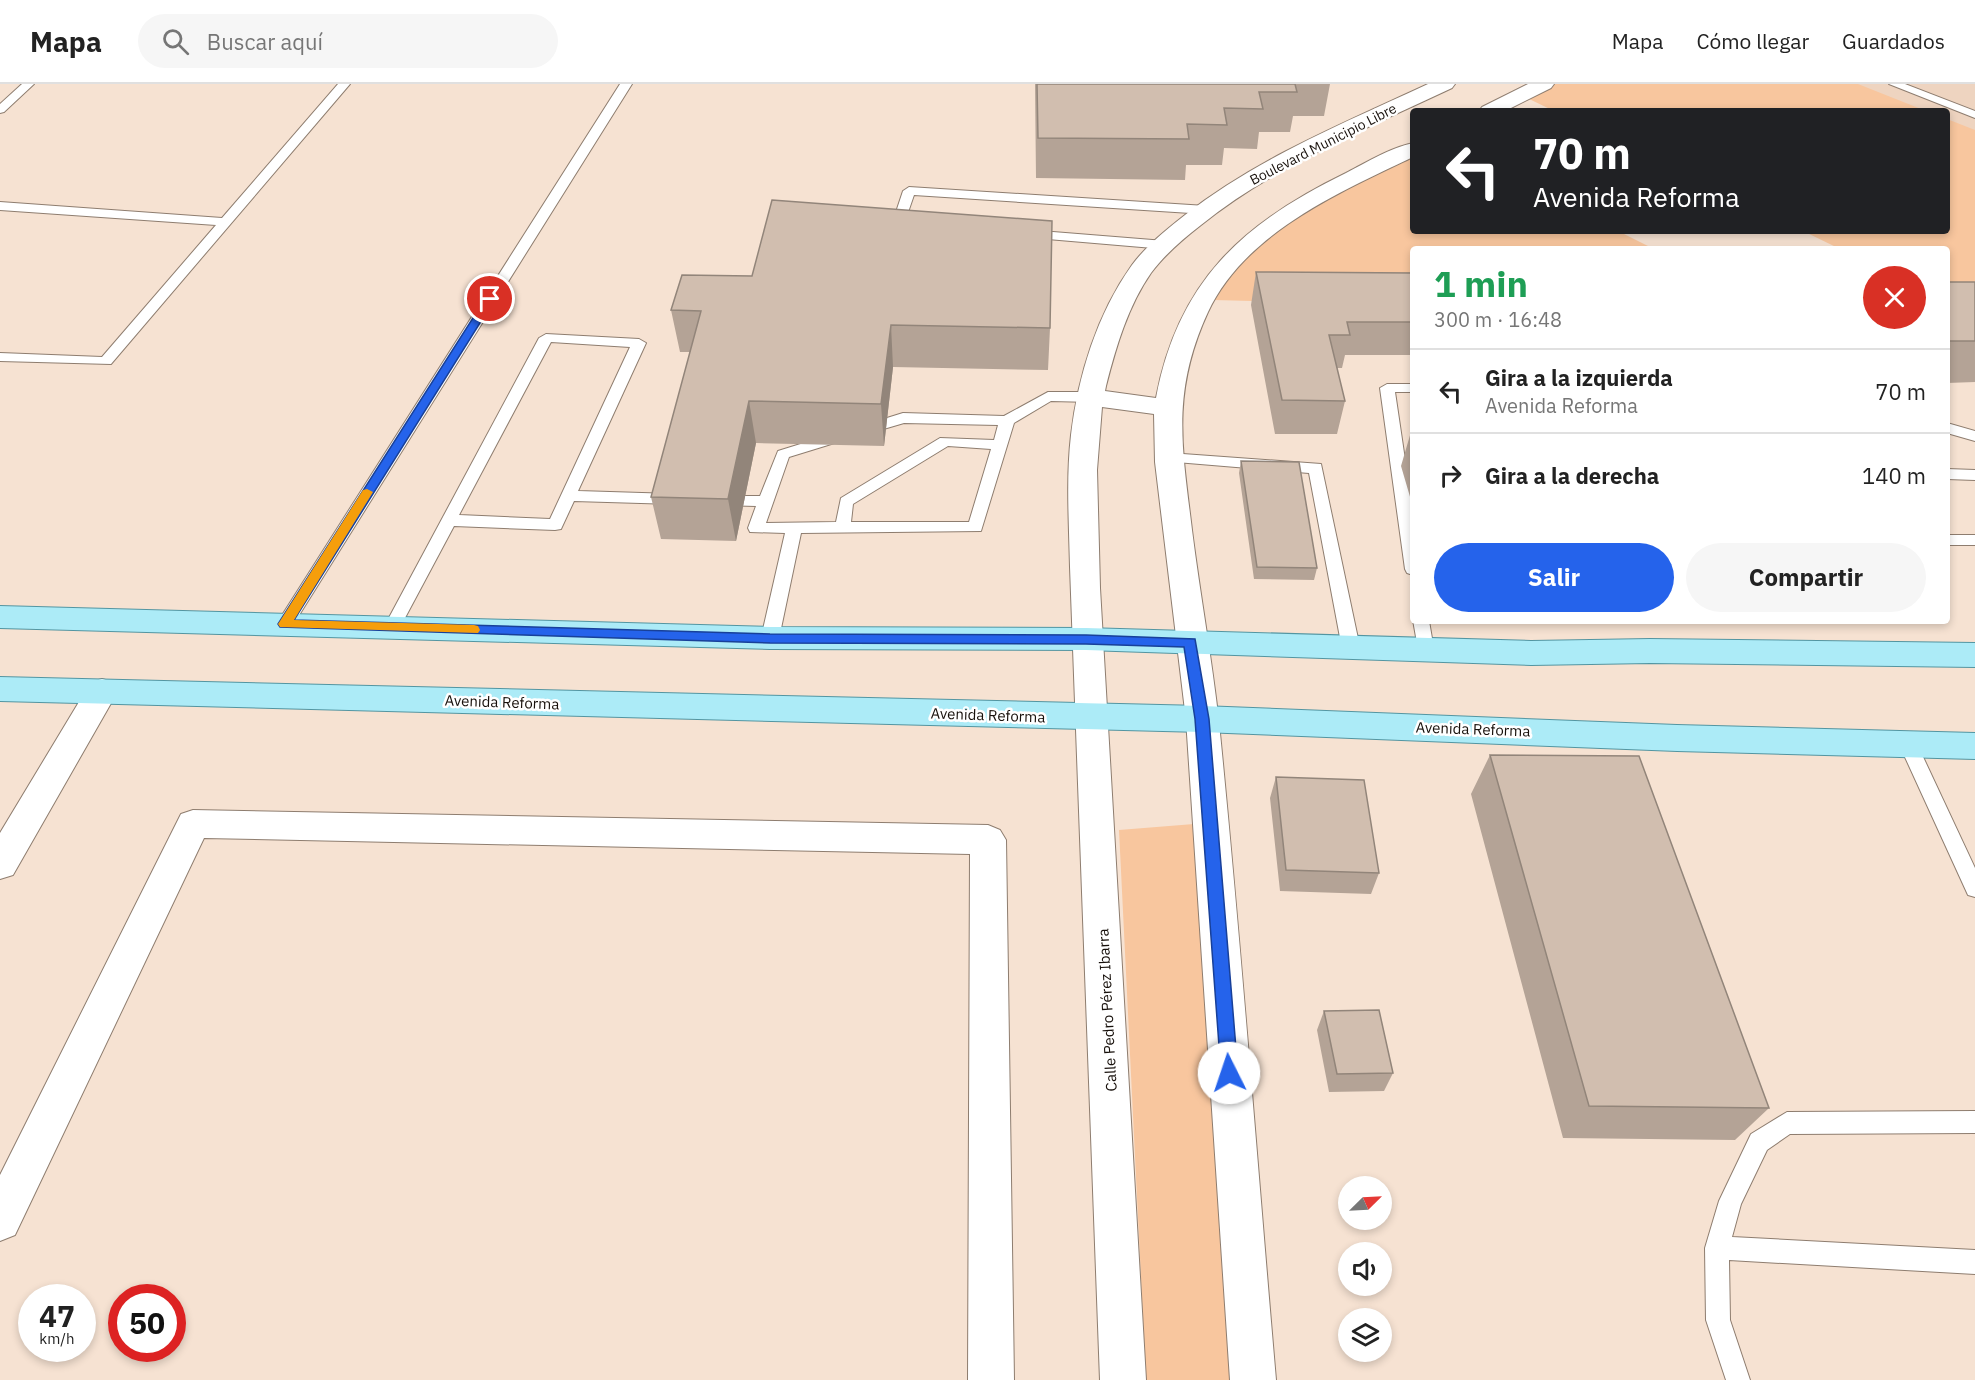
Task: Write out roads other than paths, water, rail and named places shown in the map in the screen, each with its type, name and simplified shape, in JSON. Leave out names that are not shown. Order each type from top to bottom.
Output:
[{"type":"main road","name":"Boulevard Municipio Libre","points":[[1086,639],[1083,457],[1086,419],[1099,364],[1119,306],[1142,269],[1182,228],[1275,166],[1445,84]]},
{"type":"main road","points":[[1495,108],[1544,84]]},
{"type":"main road","points":[[1253,1380],[1202,719],[1190,642],[1169,458],[1168,408],[1179,364],[1202,300],[1236,258],[1290,214],[1328,191],[1410,150]]},
{"type":"main road","points":[[1092,397],[1168,408]]},
{"type":"main road","points":[[0,617],[770,638],[1086,639],[1351,648],[1423,636],[1531,653],[1650,651],[1975,655]]},
{"type":"main road","name":"Calle Pedro Pérez Ibarra","points":[[1086,639],[1094,718],[1123,1380]]},
{"type":"main road","name":"Avenida Reforma","points":[[0,689],[1202,719],[1975,746]]},
{"type":"main road","points":[[0,864],[102,691]]},
{"type":"main road","points":[[0,1220],[193,824],[988,840],[991,1380]]},
{"type":"lane","points":[[0,110],[28,84]]},
{"type":"lane","points":[[0,357],[106,361],[344,84]]},
{"type":"lane","points":[[285,624],[626,84]]},
{"type":"lane","points":[[1895,84],[1975,115]]},
{"type":"lane","points":[[921,226],[898,224],[909,191],[1206,210]]},
{"type":"lane","points":[[0,206],[225,222]]},
{"type":"lane","points":[[1014,233],[1165,245]]},
{"type":"lane","points":[[392,627],[546,338],[639,344],[555,525],[450,520]]},
{"type":"lane","points":[[1410,388],[1387,388],[1410,548]]},
{"type":"lane","points":[[1007,421],[975,527],[756,528],[783,454],[903,418],[1007,421],[1048,396],[1092,397]]},
{"type":"lane","points":[[1950,429],[1975,436]]},
{"type":"lane","points":[[843,527],[846,502],[945,441],[1000,445]]},
{"type":"lane","points":[[1169,458],[1316,468],[1351,648]]},
{"type":"lane","points":[[1950,474],[1975,475]]},
{"type":"lane","points":[[568,496],[685,499]]},
{"type":"lane","points":[[708,500],[766,501]]},
{"type":"lane","points":[[770,638],[794,527]]},
{"type":"lane","points":[[1950,540],[1975,540]]},
{"type":"lane","points":[[1908,744],[1975,889]]},
{"type":"lane","points":[[1738,1380],[1718,1320],[1717,1248],[1730,1201],[1759,1142],[1787,1123],[1975,1122]]},
{"type":"lane","points":[[1717,1248],[1975,1263]]}]
